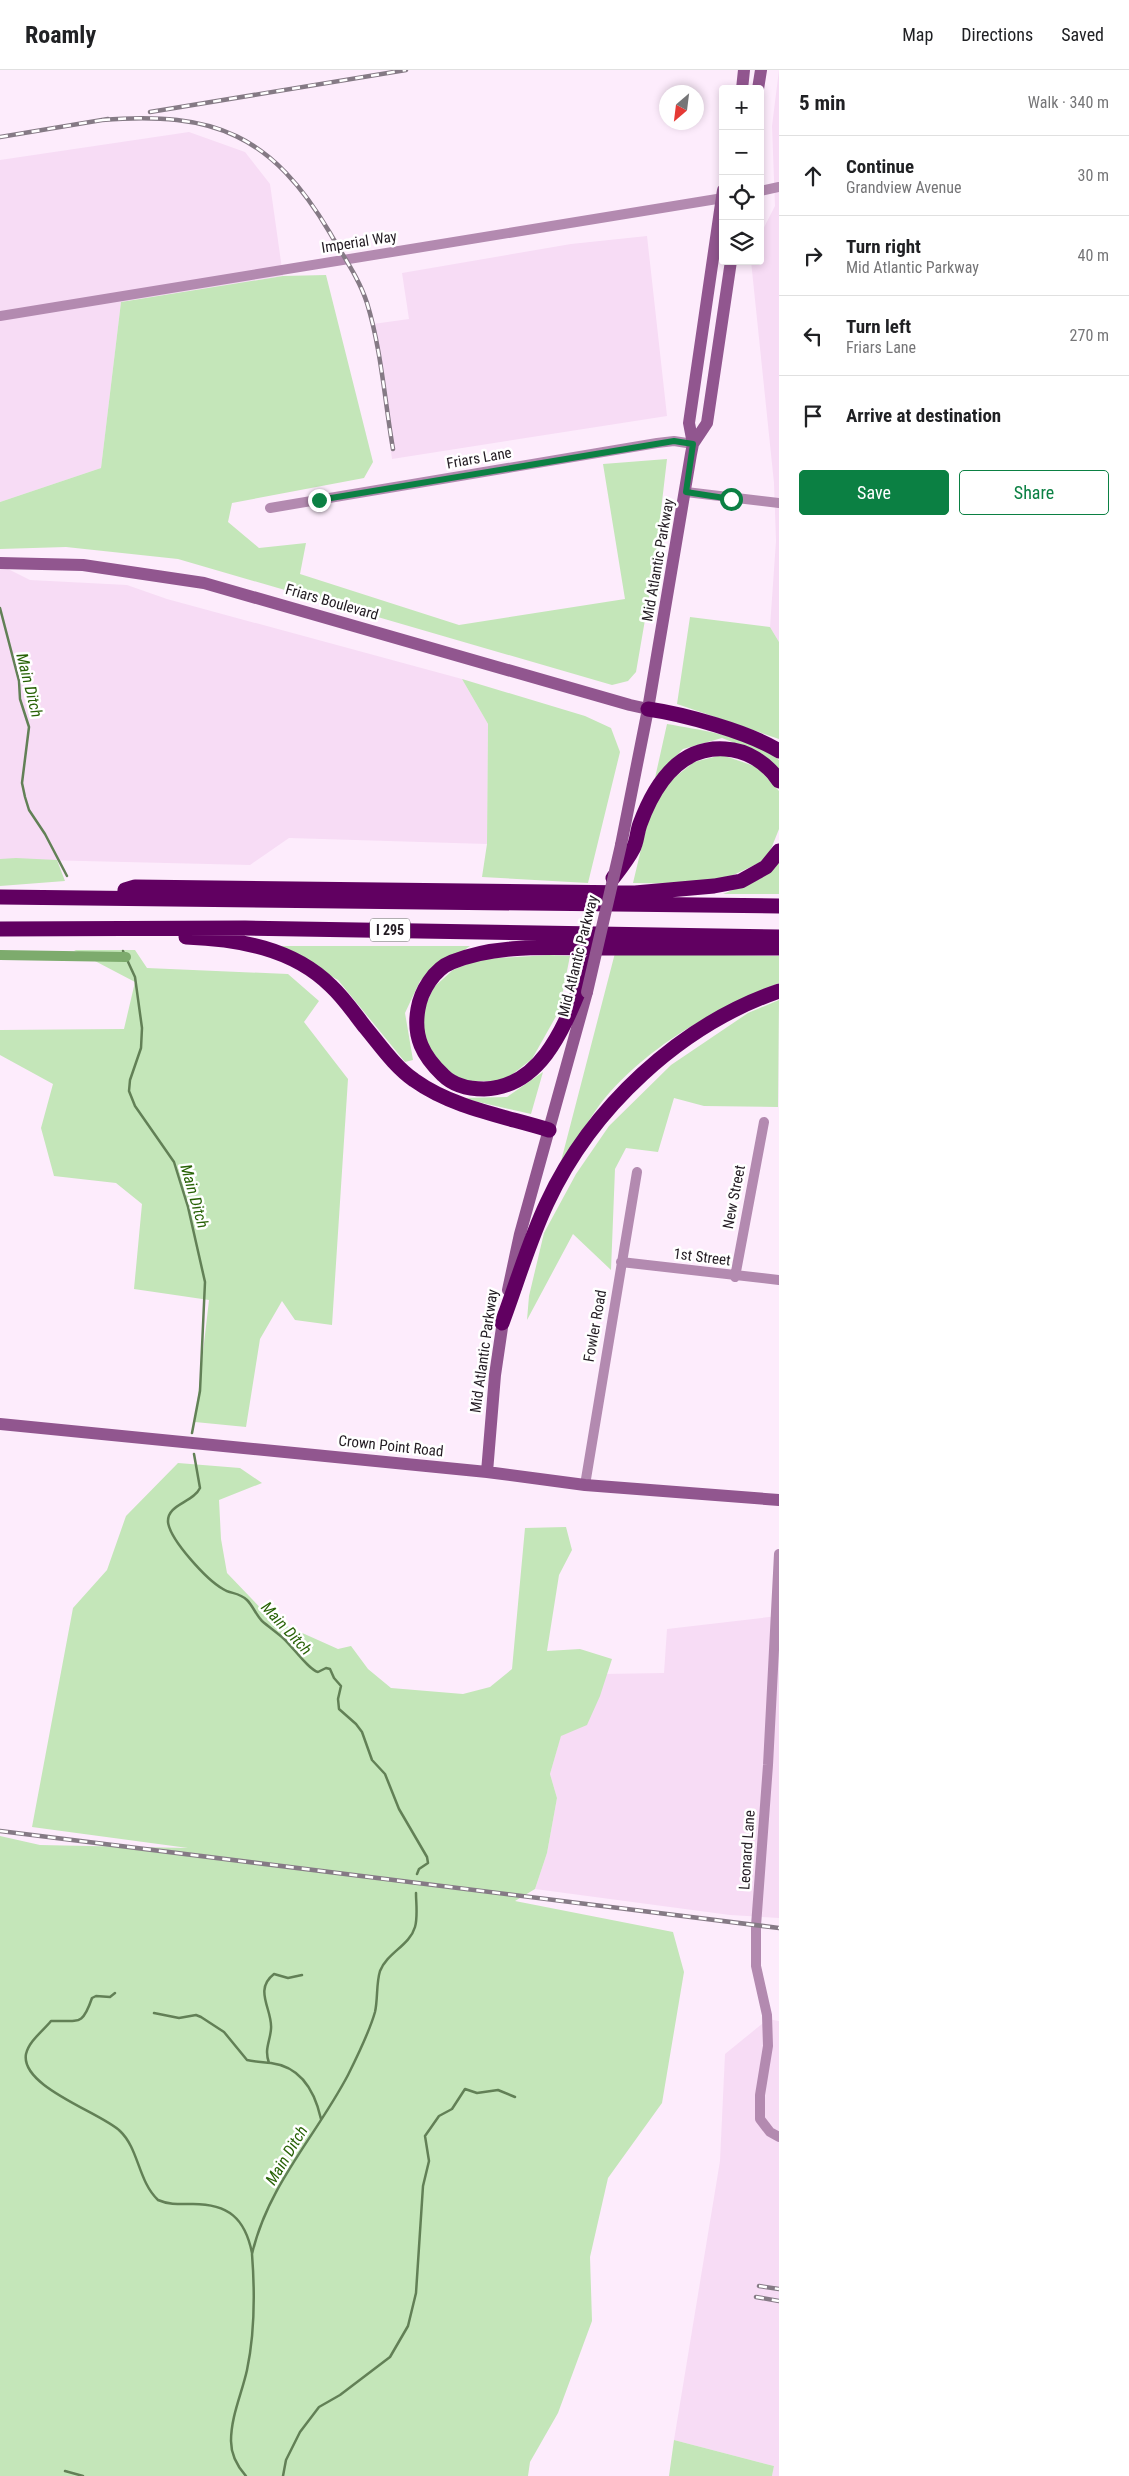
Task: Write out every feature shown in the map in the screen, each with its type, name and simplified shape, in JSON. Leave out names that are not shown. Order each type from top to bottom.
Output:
[{"type":"highway","points":[[648,709],[670,712],[751,737],[779,751]]},
{"type":"highway","points":[[613,878],[659,782],[679,763],[702,751],[715,748],[741,751],[754,756],[779,781]]},
{"type":"highway","points":[[100,897],[135,887],[635,893],[714,886],[741,881],[766,867],[779,851]]},
{"type":"highway","name":"I 295","points":[[0,898],[100,897],[779,906]]},
{"type":"highway","name":"I 295","points":[[0,928],[245,928],[779,937]]},
{"type":"highway","points":[[0,938],[188,937],[234,941],[276,952],[315,972],[332,986],[397,1065],[413,1080],[445,1099],[549,1130]]},
{"type":"highway","points":[[596,951],[583,992],[556,1042],[540,1063],[522,1080],[498,1088],[471,1089],[448,1080],[429,1062],[419,1044],[416,1022],[420,1000],[428,982],[450,962],[481,953],[529,948],[779,948]]},
{"type":"highway","points":[[502,1323],[547,1202],[579,1148],[602,1115],[653,1064],[682,1042],[746,1005],[779,990]]},
{"type":"main road","points":[[742,85],[744,70]]},
{"type":"main road","points":[[759,85],[761,70]]},
{"type":"main road","name":"Mid Atlantic Parkway","points":[[627,847],[648,709],[693,444],[689,424],[719,216]]},
{"type":"main road","name":"Mid Atlantic Parkway","points":[[693,444],[707,423],[730,265]]},
{"type":"main road","name":"Friars Boulevard","points":[[0,563],[83,566],[204,583],[630,706],[648,709]]},
{"type":"main road","name":"Mid Atlantic Parkway","points":[[596,951],[613,878]]},
{"type":"main road","name":"Mid Atlantic Parkway","points":[[487,1472],[495,1375],[502,1323],[520,1234],[549,1130],[583,992]]},
{"type":"main road","name":"Crown Point Road","points":[[0,1424],[487,1472],[585,1485],[779,1500]]},
{"type":"street","points":[[764,190],[779,188]]},
{"type":"street","name":"Imperial Way","points":[[0,316],[719,196]]},
{"type":"street","name":"Friars Lane","points":[[270,508],[657,443],[674,441],[693,444]]},
{"type":"street","points":[[686,492],[779,503]]},
{"type":"street","name":"New Street","points":[[735,1277],[764,1122]]},
{"type":"street","name":"Fowler Road","points":[[585,1485],[637,1172]]},
{"type":"street","name":"1st Street","points":[[621,1262],[735,1277],[779,1280]]},
{"type":"street","name":"Leonard Lane","points":[[779,1554],[768,1765],[756,1926],[756,1966],[768,2022],[768,2046],[760,2095],[760,2119],[770,2132],[779,2138]]},
{"type":"shaded area","points":[[779,70],[779,642],[770,627],[776,541],[774,483],[751,265],[764,265],[764,227],[775,206],[772,126]]},
{"type":"shaded area","points":[[189,132],[245,152],[270,184],[283,276],[121,302],[101,468],[0,502],[0,160]]},
{"type":"shaded area","points":[[647,236],[667,416],[392,459],[373,324],[409,319],[402,273],[571,244]]},
{"type":"shaded area","points":[[0,565],[30,580],[127,585],[167,599],[462,679],[488,724],[487,844],[289,838],[250,865],[0,859]]},
{"type":"shaded area","points":[[779,1601],[779,1918],[730,1915],[535,1889],[547,1853],[557,1798],[550,1774],[561,1735],[603,1674],[664,1673],[667,1629],[778,1616]]},
{"type":"shaded area","points":[[768,2019],[779,2021],[779,2476],[772,2476],[774,2466],[674,2440],[720,2161],[725,2054]]},
{"type":"green space","points":[[326,275],[373,462],[364,478],[232,503],[228,522],[259,548],[306,543],[300,574],[459,625],[625,599],[603,464],[667,459],[655,562],[636,672],[628,681],[612,685],[178,559],[66,547],[0,549],[0,502],[101,468],[121,302],[283,276]]},
{"type":"green space","points":[[690,617],[770,627],[779,642],[779,739],[677,704]]},
{"type":"green space","points":[[462,679],[585,716],[611,728],[620,752],[588,883],[482,877],[487,844],[488,724]]},
{"type":"green space","points":[[667,724],[726,736],[753,745],[779,760],[779,770],[762,754],[722,738],[683,749],[655,778]]},
{"type":"green space","points":[[722,755],[757,767],[779,791],[779,829],[767,859],[727,878],[703,884],[633,883],[647,824],[664,786],[694,762]]},
{"type":"green space","points":[[0,859],[57,860],[65,881],[0,886]]},
{"type":"green space","points":[[779,863],[779,894],[723,894],[760,879]]},
{"type":"green space","points":[[278,946],[470,946],[420,981],[405,1013],[413,1060],[405,1062],[338,980]]},
{"type":"green space","points":[[74,950],[135,950],[147,968],[288,974],[319,1001],[304,1022],[348,1079],[332,1325],[295,1320],[282,1301],[260,1339],[246,1427],[195,1422],[209,1300],[134,1289],[142,1204],[116,1183],[54,1176],[41,1128],[53,1084],[0,1055],[0,1030],[124,1029],[135,982]]},
{"type":"green space","points":[[615,953],[779,956],[779,983],[709,1016],[668,1041],[648,1056],[603,1100],[559,1169]]},
{"type":"green space","points":[[550,955],[570,956],[559,1011],[532,1059],[504,1081],[463,1081],[441,1066],[424,1043],[420,1017],[434,987],[453,970],[480,959]]},
{"type":"green space","points":[[779,1000],[778,1107],[704,1106],[674,1098],[658,1152],[626,1148],[615,1169],[611,1270],[573,1234],[527,1320],[529,1296],[544,1233],[576,1174],[609,1126],[671,1065],[748,1013]]},
{"type":"green space","points":[[543,1072],[531,1114],[461,1098],[507,1097]]},
{"type":"green space","points":[[178,1463],[240,1468],[262,1483],[219,1500],[221,1539],[227,1573],[271,1619],[338,1649],[351,1646],[368,1669],[391,1688],[463,1694],[490,1687],[512,1669],[525,1528],[566,1527],[572,1550],[559,1575],[547,1651],[580,1649],[612,1659],[600,1696],[587,1725],[561,1736],[550,1774],[557,1798],[547,1853],[535,1889],[515,1901],[673,1932],[684,1972],[662,2103],[608,2178],[590,2257],[592,2321],[558,2413],[530,2462],[528,2476],[0,2476],[0,1836],[40,1845],[188,1848],[32,1827],[73,1608],[107,1570],[126,1516]]},
{"type":"green space","points":[[674,2440],[774,2466],[772,2476],[669,2476]]},
{"type":"waterway","name":"Main Ditch","points":[[0,608],[19,681],[20,699],[29,727],[22,783],[25,797],[29,810],[45,834],[67,876]]},
{"type":"waterway","name":"Main Ditch","points":[[123,951],[135,977],[142,1028],[141,1048],[130,1080],[129,1091],[135,1106],[174,1162],[188,1207],[205,1282],[200,1391],[192,1433]]},
{"type":"waterway","points":[[0,955],[126,957]]},
{"type":"waterway","name":"Main Ditch","points":[[194,1454],[200,1488],[197,1493],[172,1511],[168,1522],[170,1530],[182,1549],[199,1569],[223,1589],[247,1600],[262,1621],[283,1638],[310,1667],[318,1672],[326,1668],[330,1669],[334,1678],[341,1686],[338,1699],[339,1709],[362,1732],[372,1760],[385,1774],[399,1809],[427,1857],[428,1863],[419,1869],[417,1874]]},
{"type":"waterway","name":"Main Ditch","points":[[246,2476],[235,2460],[232,2451],[231,2432],[247,2370],[252,2341],[254,2298],[252,2254],[259,2229],[281,2183],[348,2075],[363,2044],[375,2012],[380,1971],[388,1959],[408,1939],[415,1927],[417,1914],[416,1893]]},
{"type":"waterway","points":[[269,2063],[267,2050],[271,2022],[265,2000],[265,1987],[268,1980],[274,1974],[288,1978],[302,1975]]},
{"type":"waterway","points":[[115,1993],[110,1997],[96,1996],[92,1998],[85,2014],[78,2020],[51,2021],[33,2040],[28,2049],[26,2054],[28,2066],[48,2088],[120,2131],[131,2147],[146,2184],[158,2200],[171,2203],[205,2205],[225,2210],[233,2215],[245,2231],[252,2253]]},
{"type":"waterway","points":[[154,2013],[179,2018],[196,2015],[201,2017],[224,2032],[247,2060],[282,2065],[299,2075],[311,2090],[321,2119]]},
{"type":"waterway","points":[[283,2476],[286,2460],[300,2432],[319,2407],[340,2395],[390,2357],[408,2326],[416,2293],[423,2186],[429,2161],[425,2136],[439,2116],[452,2109],[465,2089],[477,2093],[498,2090],[515,2097]]},
{"type":"waterway","points":[[65,2471],[83,2476]]},
{"type":"railway","points":[[150,112],[406,70]]},
{"type":"railway","points":[[102,120],[142,118],[177,120],[209,126],[237,136],[262,152],[286,173],[308,200],[330,233],[364,294],[376,338],[393,449]]},
{"type":"railway","points":[[0,137],[108,119]]},
{"type":"railway","points":[[0,1831],[779,1928]]},
{"type":"railway","points":[[759,2286],[779,2289]]},
{"type":"railway","points":[[756,2297],[779,2301]]},
{"type":"route","points":[[319,500],[674,441],[693,444],[686,492],[731,499]]}]
